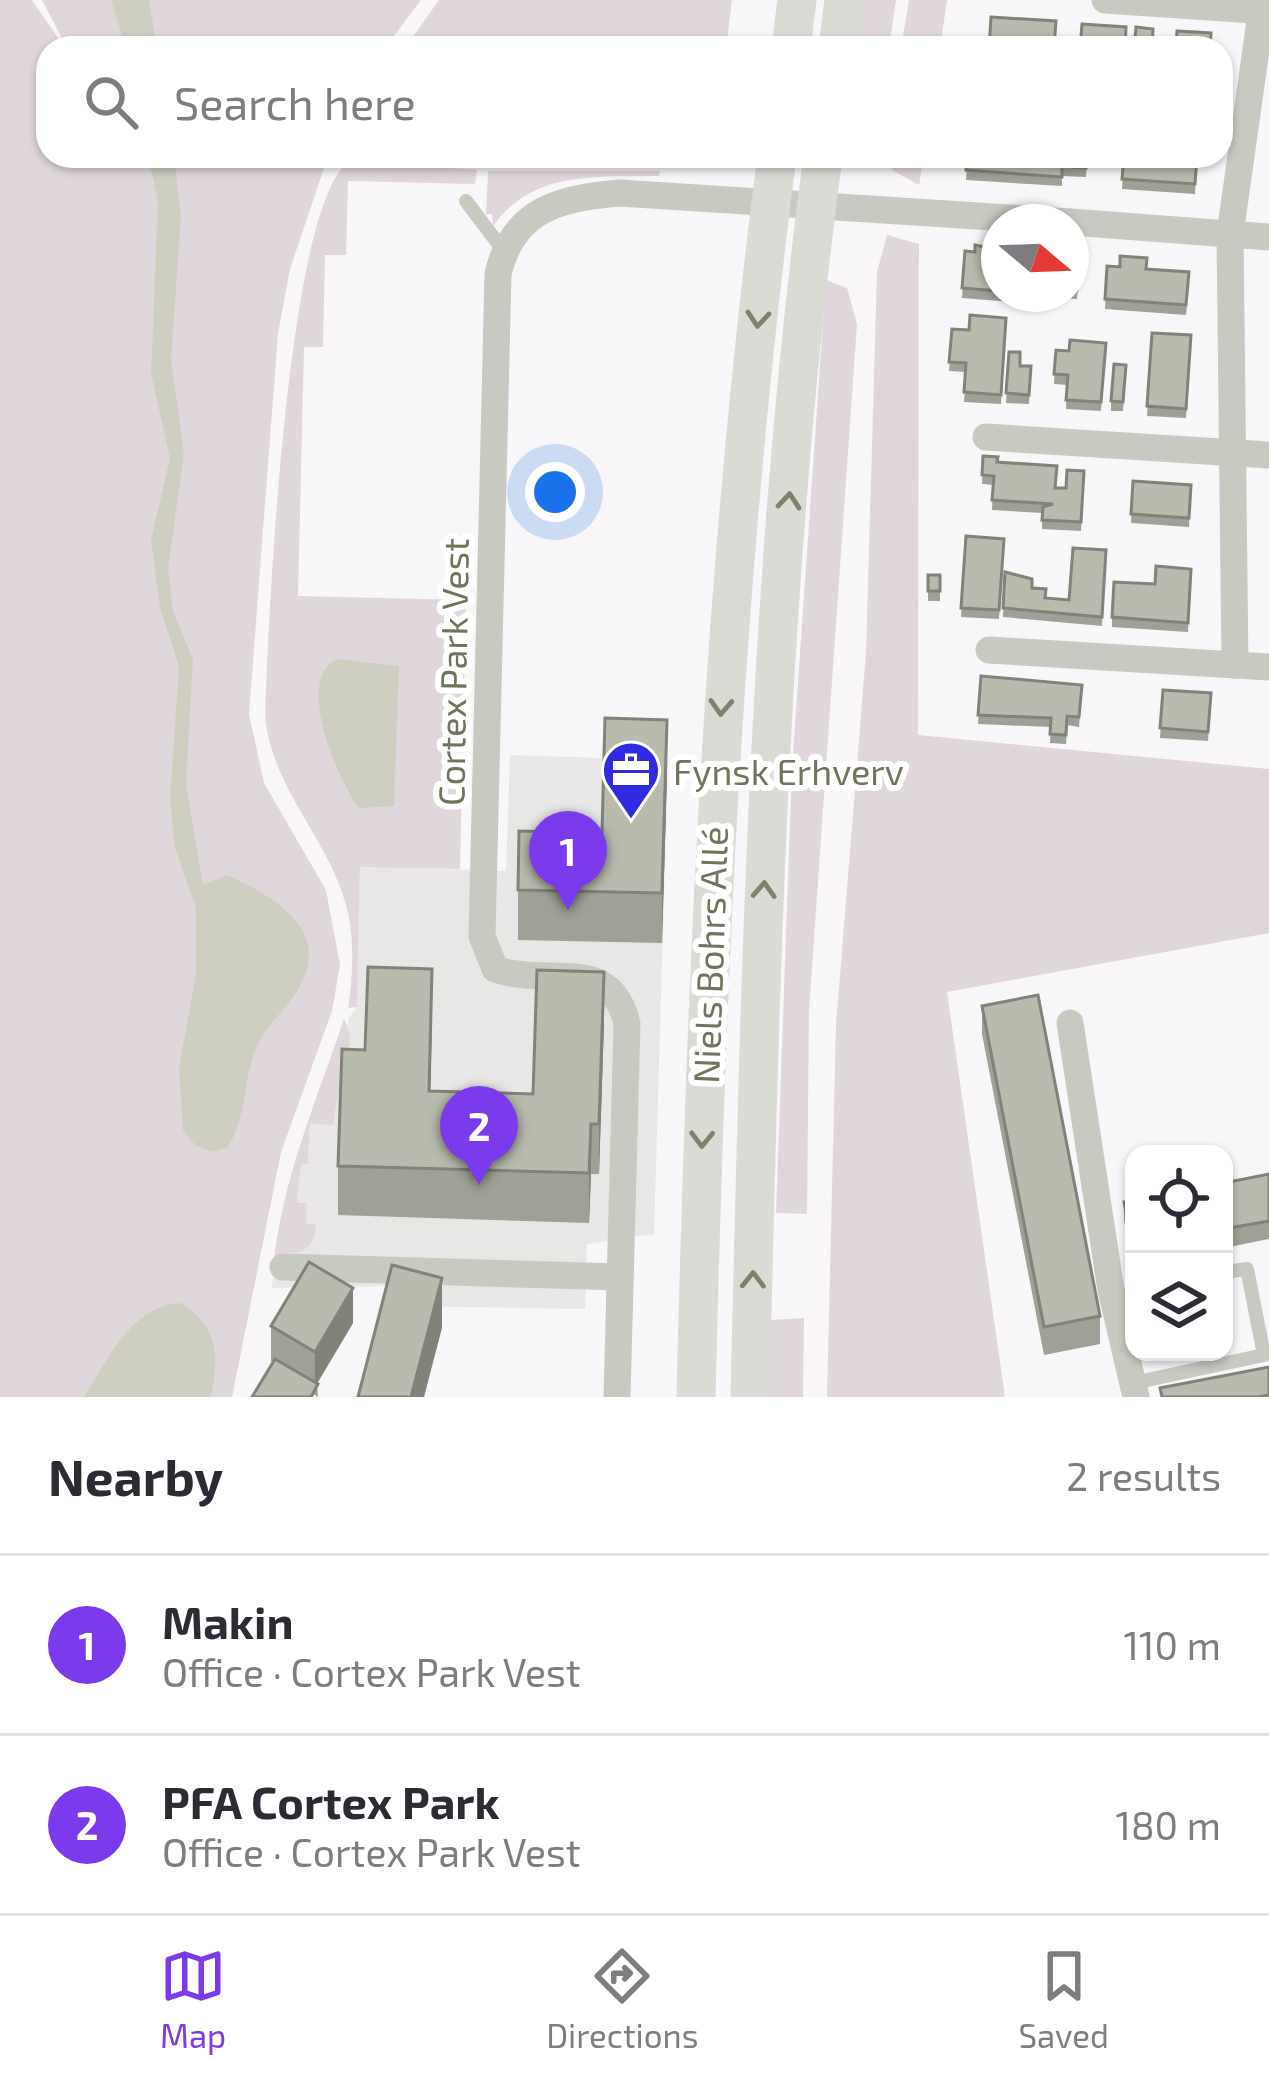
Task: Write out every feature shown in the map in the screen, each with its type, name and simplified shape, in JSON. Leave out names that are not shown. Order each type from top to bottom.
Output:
[{"type":"street","points":[[792,36],[797,0]]},
{"type":"street","points":[[840,36],[844,0]]},
{"type":"street","points":[[1105,0],[1265,7],[1230,234],[1235,665]]},
{"type":"street","name":"Niels Bohrs Allé","points":[[696,1397],[706,962],[726,620],[775,168]]},
{"type":"street","name":"Niels Bohrs Allé","points":[[750,1397],[761,961],[777,639],[821,168]]},
{"type":"street","points":[[503,250],[520,225],[548,204],[620,193],[981,216]]},
{"type":"street","points":[[1089,223],[1269,237]]},
{"type":"street","name":"Cortex Park Vest","points":[[503,250],[498,274],[482,936],[495,969],[518,977],[587,978],[607,984],[621,996],[627,1024],[617,1397]]},
{"type":"street","points":[[986,437],[1269,455]]},
{"type":"street","points":[[989,650],[1269,668]]},
{"type":"street","points":[[1070,1023],[1123,1288],[1134,1390]]},
{"type":"street","points":[[283,1267],[620,1277]]},
{"type":"lane","points":[[466,201],[503,250]]},
{"type":"lane","points":[[1134,1390],[1264,1355],[1247,1269],[1233,1271]]},
{"type":"shaded area","points":[[0,0],[32,0],[57,36],[36,36],[36,168],[324,168],[290,269],[278,334],[249,714],[264,783],[326,890],[340,965],[332,1011],[281,1152],[232,1397],[0,1397]]},
{"type":"shaded area","points":[[42,0],[421,0],[394,36],[61,36]]},
{"type":"shaded area","points":[[111,0],[149,0],[155,36],[122,36]]},
{"type":"shaded area","points":[[439,0],[732,0],[728,36],[414,36]]},
{"type":"shaded area","points":[[861,0],[896,0],[891,36],[858,36]]},
{"type":"shaded area","points":[[909,0],[947,0],[942,36],[903,36]]},
{"type":"shaded area","points":[[151,168],[175,168],[181,217],[171,359],[184,454],[168,569],[173,611],[193,660],[186,785],[203,885],[227,875],[260,892],[290,915],[308,944],[302,982],[255,1051],[233,1137],[227,1148],[212,1152],[195,1145],[183,1130],[179,1068],[196,974],[196,908],[175,848],[170,798],[179,666],[160,608],[151,540],[170,458],[151,373],[158,202]]},
{"type":"shaded area","points":[[345,168],[477,170],[475,184],[348,181],[346,255],[325,255],[323,347],[304,347],[298,596],[466,600],[460,869],[360,867],[357,1007],[348,1008],[352,956],[346,905],[278,767],[265,716],[285,420],[310,252],[328,192]]},
{"type":"shaded area","points":[[922,168],[919,185],[892,170]]},
{"type":"shaded area","points":[[488,171],[660,171],[659,176],[590,177],[547,186],[509,208],[493,226],[492,214],[486,214]]},
{"type":"shaded area","points":[[887,235],[919,244],[918,735],[1269,769],[1269,933],[947,992],[1005,1397],[827,1397],[836,1025],[866,653],[877,272]]},
{"type":"shaded area","points":[[826,280],[847,288],[857,324],[809,1010],[807,1214],[776,1213],[792,768]]},
{"type":"shaded area","points":[[337,659],[399,666],[394,806],[359,808],[332,755],[319,708],[319,687],[324,670]]},
{"type":"shaded area","points":[[510,755],[668,760],[654,1234],[587,1244],[585,1309],[397,1306],[396,1286],[271,1288],[280,1254],[294,1253],[306,1224],[297,1204],[301,1165],[308,1164],[310,1123],[346,1081],[348,1019],[357,1007],[360,866],[506,871]]},
{"type":"shaded area","points":[[344,1019],[348,1056],[334,1125],[310,1124],[308,1164],[301,1165],[297,1203],[307,1203],[306,1223],[316,1225],[315,1233],[306,1248],[281,1254],[280,1271],[273,1269],[284,1205],[301,1142]]},
{"type":"shaded area","points":[[180,1303],[202,1321],[213,1343],[211,1397],[84,1397],[135,1324],[163,1306]]},
{"type":"shaded area","points":[[804,1318],[803,1397],[767,1397],[769,1320]]},
{"type":"building","points":[[991,17],[1056,21],[1055,36],[990,36]]},
{"type":"building","points":[[1082,24],[1126,27],[1126,36],[1081,36]]},
{"type":"building","points":[[1136,27],[1153,29],[1153,36],[1135,36]]},
{"type":"building","points":[[1177,31],[1211,33],[1211,36],[1177,36]]},
{"type":"building","points":[[1062,168],[1062,177],[966,170]]},
{"type":"building","points":[[1123,168],[1196,168],[1195,184],[1122,179]]},
{"type":"building","points":[[975,245],[981,246],[981,290],[962,288],[965,251],[975,252]]},
{"type":"building","points":[[1120,256],[1147,258],[1146,269],[1189,272],[1186,305],[1105,299],[1107,266],[1120,267]]},
{"type":"building","points":[[970,315],[1006,318],[1001,395],[964,392],[966,363],[949,362],[952,329],[969,330]]},
{"type":"building","points":[[1152,333],[1191,335],[1186,409],[1147,406]]},
{"type":"building","points":[[1070,340],[1106,343],[1101,402],[1066,400],[1068,375],[1054,374],[1056,350],[1069,351]]},
{"type":"building","points":[[1009,352],[1020,352],[1020,366],[1031,366],[1029,395],[1006,393]]},
{"type":"building","points":[[1114,364],[1126,365],[1123,402],[1111,401]]},
{"type":"building","points":[[983,456],[998,457],[997,462],[1057,466],[1055,488],[1066,488],[1067,470],[1084,471],[1081,522],[1042,520],[1043,507],[1053,504],[992,500],[994,476],[982,475]]},
{"type":"building","points":[[1133,481],[1191,485],[1189,518],[1131,514]]},
{"type":"building","points":[[966,536],[1004,539],[999,610],[961,608]]},
{"type":"building","points":[[1073,548],[1106,550],[1102,617],[1003,608],[1005,572],[1032,579],[1032,588],[1046,589],[1045,598],[1069,600]]},
{"type":"building","points":[[1156,566],[1191,569],[1188,623],[1112,617],[1114,582],[1155,584]]},
{"type":"building","points":[[928,575],[940,575],[940,591],[928,591]]},
{"type":"building","points":[[981,676],[1082,685],[1079,717],[1067,716],[1066,735],[1050,734],[1051,718],[978,715]]},
{"type":"building","points":[[1163,690],[1211,693],[1208,732],[1160,728]]},
{"type":"building","points":[[605,718],[667,720],[662,893],[518,890],[519,831],[602,833]]},
{"type":"building","points":[[368,967],[432,969],[429,1091],[533,1094],[537,970],[604,972],[599,1124],[591,1124],[589,1173],[338,1166],[342,1049],[365,1050]]},
{"type":"building","points":[[1038,995],[1100,1316],[1044,1327],[982,1006]]},
{"type":"building","points":[[1269,1174],[1269,1221],[1233,1227],[1233,1181]]},
{"type":"building","points":[[309,1262],[353,1288],[315,1352],[271,1326]]},
{"type":"building","points":[[392,1265],[442,1278],[411,1397],[358,1397]]},
{"type":"building","points":[[275,1359],[318,1384],[311,1397],[252,1397]]},
{"type":"building","points":[[1269,1367],[1269,1395],[1162,1397],[1160,1388]]},
{"type":"place","name":"Fynsk Erhverv","points":[[631,821]]},
{"type":"place","name":"Makin","points":[[568,910]]},
{"type":"place","name":"PFA Cortex Park","points":[[479,1185]]}]
